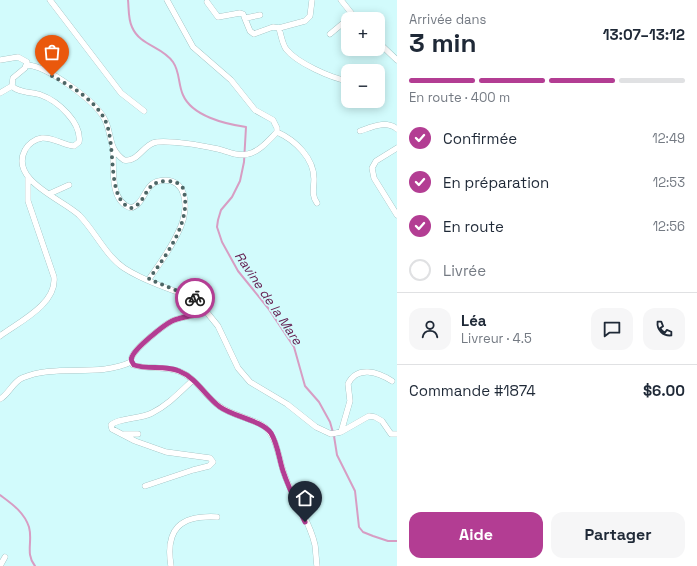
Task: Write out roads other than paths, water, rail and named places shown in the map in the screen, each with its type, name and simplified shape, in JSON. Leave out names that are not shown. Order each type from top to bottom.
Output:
[{"type":"street","points":[[50,0],[121,93],[144,110]]},
{"type":"street","points":[[166,0],[193,47],[231,80],[255,110],[274,120],[277,132]]},
{"type":"street","points":[[207,2],[218,17],[240,13],[246,18],[251,33],[254,34],[273,27],[279,28],[308,19],[312,0]]},
{"type":"street","points":[[341,0],[348,12]]},
{"type":"street","points":[[246,18],[260,15]]},
{"type":"street","points":[[330,34],[341,26]]},
{"type":"street","points":[[279,28],[284,45],[291,53],[331,76],[341,79]]},
{"type":"street","points":[[385,49],[397,60]]},
{"type":"street","points":[[0,60],[18,57],[25,60],[27,65]]},
{"type":"street","points":[[12,86],[13,78],[27,65]]},
{"type":"street","points":[[27,65],[36,67],[74,88],[104,118],[109,130],[113,149],[115,188],[117,196],[125,206],[131,208],[139,204],[150,186],[159,181],[176,182],[183,188],[185,194],[182,225],[161,262],[149,279]]},
{"type":"street","points":[[0,93],[12,86]]},
{"type":"street","points":[[0,336],[46,302],[54,289],[54,277],[27,196],[28,178],[23,159],[25,149],[33,141],[47,138],[74,146],[79,142],[80,138],[72,122],[55,103],[40,95],[18,90],[12,86]]},
{"type":"street","points":[[360,131],[383,124],[391,125],[397,128]]},
{"type":"street","points":[[113,149],[119,157],[127,161],[134,158],[148,145],[155,142],[192,144],[239,155],[249,154],[256,151],[277,132]]},
{"type":"street","points":[[277,132],[286,136],[297,144],[306,157],[314,173],[312,193],[316,203]]},
{"type":"street","points":[[397,148],[376,161],[372,168],[374,178],[397,215]]},
{"type":"street","points":[[28,178],[34,184],[73,209],[88,223],[108,251],[123,267],[200,300],[205,305],[205,310],[218,326],[238,368],[250,382],[288,404],[300,416],[323,432],[331,434],[341,432],[369,416],[375,417],[382,421],[391,434],[397,434]]},
{"type":"street","points":[[50,194],[69,185]]},
{"type":"street","points":[[391,207],[397,204]]},
{"type":"street","points":[[131,362],[132,356],[137,350],[167,323],[199,314],[205,310]]},
{"type":"street","points":[[46,369],[108,369],[131,362]]},
{"type":"street","points":[[131,362],[134,365],[142,367],[172,368],[189,376],[220,407],[230,413],[263,425],[275,441],[288,485],[315,545],[317,566]]},
{"type":"street","points":[[0,399],[6,394],[12,385],[22,378],[60,370]]},
{"type":"street","points":[[341,432],[350,404],[348,389],[352,378],[373,371],[380,373],[392,381]]},
{"type":"street","points":[[145,486],[209,466],[214,462],[210,458],[166,452],[112,429],[112,424],[142,418],[153,413],[193,380]]},
{"type":"street","points":[[122,434],[138,434]]},
{"type":"street","points":[[171,566],[169,544],[173,533],[182,522],[192,518],[217,517]]},
{"type":"street","points":[[0,566],[5,557]]},
{"type":"waterway","name":"Ravine de la Mare","points":[[128,0],[132,27],[140,38],[163,52],[173,62],[177,70],[181,91],[187,102],[201,114],[210,118],[229,124],[246,127],[244,162],[240,181],[232,197],[221,210],[218,220],[217,227],[222,242],[238,271],[268,308],[294,347],[305,386],[319,402],[330,422],[337,455],[355,491],[359,527],[363,532],[373,536],[388,541],[397,541]]},
{"type":"waterway","points":[[0,495],[17,509],[27,522],[30,532],[30,557],[35,566]]}]
